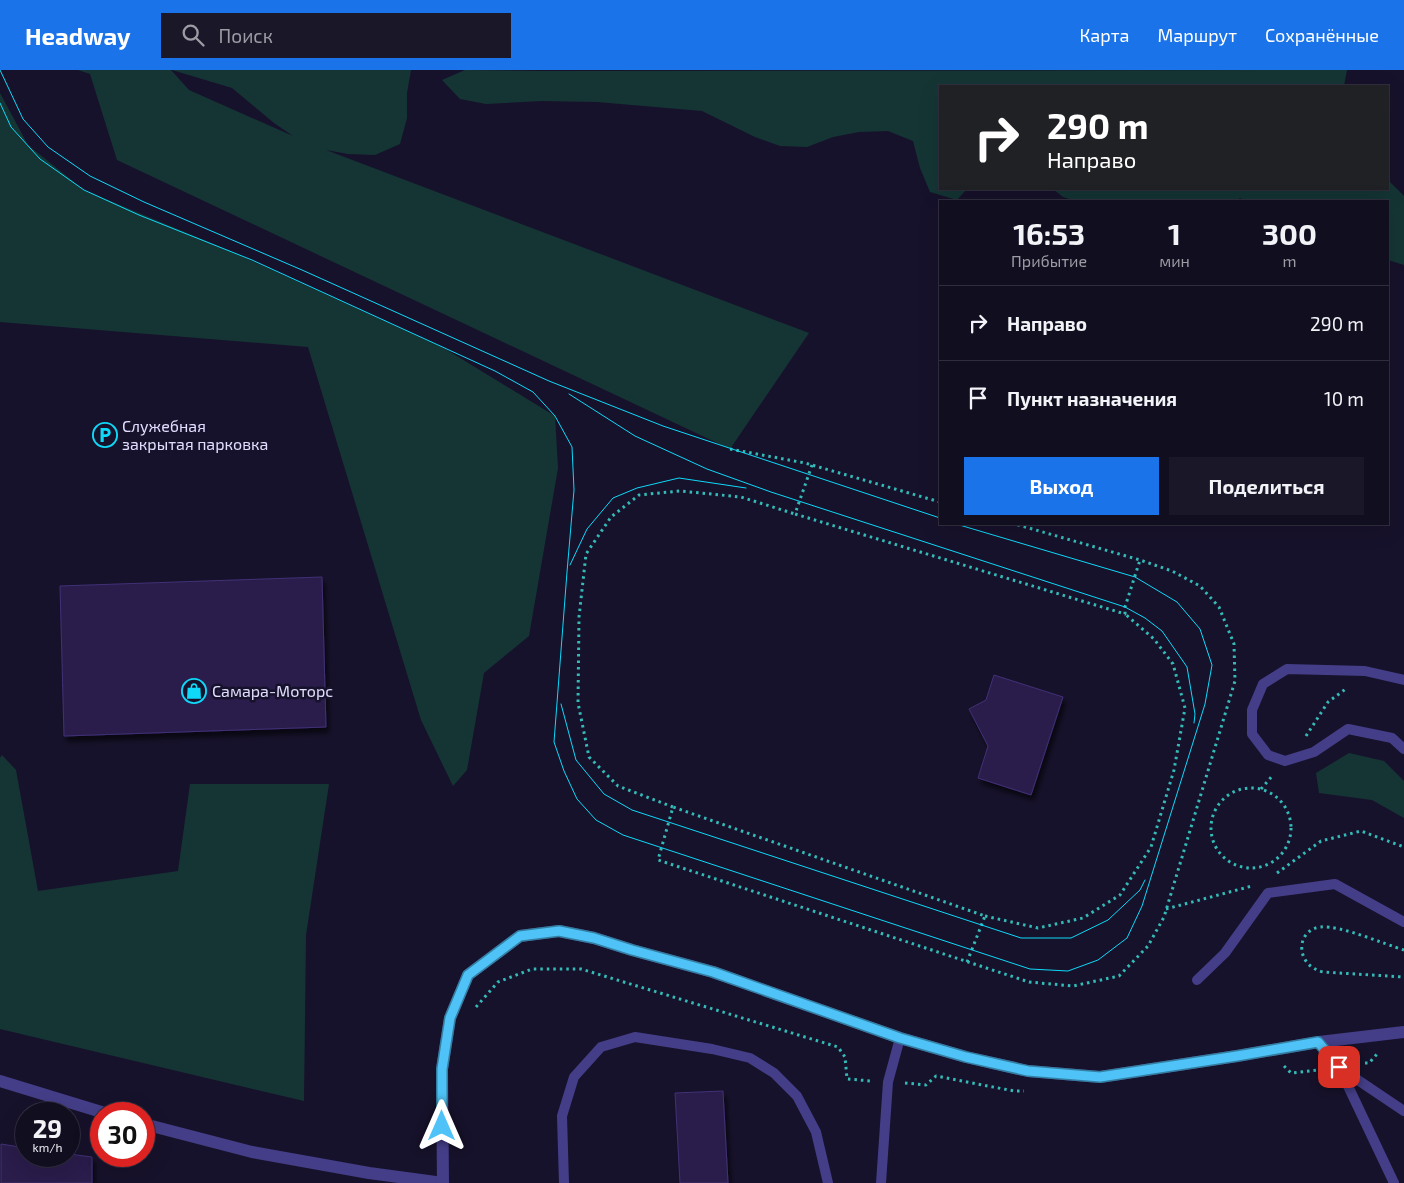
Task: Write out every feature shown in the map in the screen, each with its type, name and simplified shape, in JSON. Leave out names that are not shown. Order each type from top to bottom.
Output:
[{"type":"street","points":[[155,1127],[252,1152],[369,1173],[443,1183],[442,1069],[450,1018],[468,975],[520,936],[559,931],[594,938],[713,972],[900,1038],[966,1057],[1028,1071],[1100,1077],[1318,1042],[1404,1032]]},
{"type":"street","points":[[0,1081],[90,1108]]},
{"type":"lane","points":[[1404,680],[1365,671],[1287,669],[1263,684],[1252,710],[1252,734],[1268,755],[1286,761],[1314,752],[1348,728],[1392,738],[1404,750]]},
{"type":"lane","points":[[1197,980],[1225,953],[1268,893],[1335,884],[1404,922]]},
{"type":"lane","points":[[564,1183],[562,1116],[574,1077],[601,1047],[636,1037],[712,1049],[750,1058],[774,1072],[796,1096],[816,1132],[828,1183]]},
{"type":"lane","points":[[881,1183],[888,1082],[900,1038]]},
{"type":"lane","points":[[1318,1042],[1339,1067],[1394,1183]]},
{"type":"lane","points":[[1339,1067],[1404,1111]]},
{"type":"path","points":[[730,449],[812,464],[939,502]]},
{"type":"path","points":[[795,514],[812,464]]},
{"type":"path","points":[[680,491],[741,497],[795,514],[1124,614],[1154,639],[1173,664],[1185,708],[1174,770],[1151,846],[1120,895],[1083,918],[1038,928],[985,916],[618,786],[589,756],[578,703],[579,617],[586,554],[611,517],[639,495],[680,491]]},
{"type":"path","points":[[674,807],[658,860],[1028,982],[1074,986],[1119,976],[1148,946],[1164,917],[1235,681],[1234,644],[1219,607],[1200,586],[1172,571],[1140,560],[1018,525]]},
{"type":"path","points":[[1124,614],[1140,560]]},
{"type":"path","points":[[1251,788],[1264,790],[1281,801],[1290,819],[1291,832],[1288,845],[1280,856],[1270,864],[1257,868],[1244,868],[1232,864],[1222,856],[1214,845],[1211,832],[1212,819],[1217,807],[1226,797],[1238,790],[1251,788]]},
{"type":"path","points":[[1272,877],[1320,841],[1361,831],[1404,847]]},
{"type":"path","points":[[1166,909],[1256,885]]},
{"type":"path","points":[[967,962],[985,916]]},
{"type":"path","points":[[1404,950],[1334,927],[1319,927],[1310,932],[1302,942],[1302,953],[1314,970],[1404,977]]},
{"type":"green space","points":[[78,70],[171,70],[189,90],[293,136],[274,123],[232,88],[172,70],[411,70],[407,93],[407,118],[400,144],[375,155],[348,154],[326,150],[809,333],[730,449],[117,160],[90,74]]},
{"type":"green space","points":[[465,70],[1347,70],[1344,85],[939,85],[939,190],[966,190],[957,200],[930,192],[920,168],[913,141],[888,131],[859,132],[833,137],[807,147],[780,146],[755,137],[702,111],[597,102],[542,101],[486,104],[460,99],[442,80]]},
{"type":"green space","points":[[0,93],[28,145],[84,190],[228,250],[442,347],[555,416],[558,468],[529,636],[484,673],[467,770],[453,786],[421,720],[308,347],[0,322]]},
{"type":"green space","points":[[1389,181],[1404,196],[1404,265],[1389,260],[1389,200],[1243,200],[1240,198],[1237,200],[1073,200],[1063,197],[1054,190],[1389,190]]},
{"type":"green space","points":[[1349,753],[1384,761],[1404,781],[1404,818],[1372,800],[1319,793],[1316,773]]},
{"type":"green space","points":[[2,755],[16,770],[38,891],[178,871],[190,784],[329,784],[306,935],[304,1101],[0,1029],[0,758]]},
{"type":"building","name":"Самара-Моторс","points":[[322,577],[326,727],[64,736],[60,586]]},
{"type":"building","points":[[994,675],[1063,697],[1031,795],[978,778],[988,746],[969,709],[986,700]]},
{"type":"building","points":[[723,1091],[728,1183],[680,1183],[675,1093]]},
{"type":"building","points":[[1,1144],[15,1146],[15,1167],[80,1167],[80,1155],[90,1157],[92,1183],[1,1183]]},
{"type":"tram line","points":[[0,70],[23,119],[48,147],[90,176],[144,202],[302,270],[549,381],[663,426],[939,518]]},
{"type":"tram line","points":[[0,103],[11,127],[40,159],[84,190],[139,215],[252,260],[495,371],[533,392],[555,416],[572,447],[574,490],[554,742],[564,771],[577,799],[596,820],[623,835],[1030,969],[1068,971],[1098,960],[1127,938],[1142,906],[1205,704],[1212,665],[1200,629],[1177,602],[1135,577],[959,525]]},
{"type":"tram line","points":[[569,394],[635,436],[707,469],[771,492],[1125,607],[1145,618],[1162,631],[1187,667],[1195,714],[1194,723]]},
{"type":"tram line","points":[[570,565],[587,529],[613,498],[637,488],[679,478],[746,488]]},
{"type":"tram line","points":[[561,704],[576,760],[604,794],[632,810],[1021,938],[1071,938],[1108,920],[1140,890],[1145,880]]},
{"type":"place","name":"Служебная закрытая парковка","points":[[105,435]]},
{"type":"place","name":"Самара-Моторс","points":[[194,691]]},
{"type":"route","points":[[442,1126],[442,1069],[450,1018],[468,975],[520,936],[559,931],[594,938],[713,972],[900,1038],[966,1057],[1028,1071],[1100,1077],[1318,1042],[1339,1067]]}]
